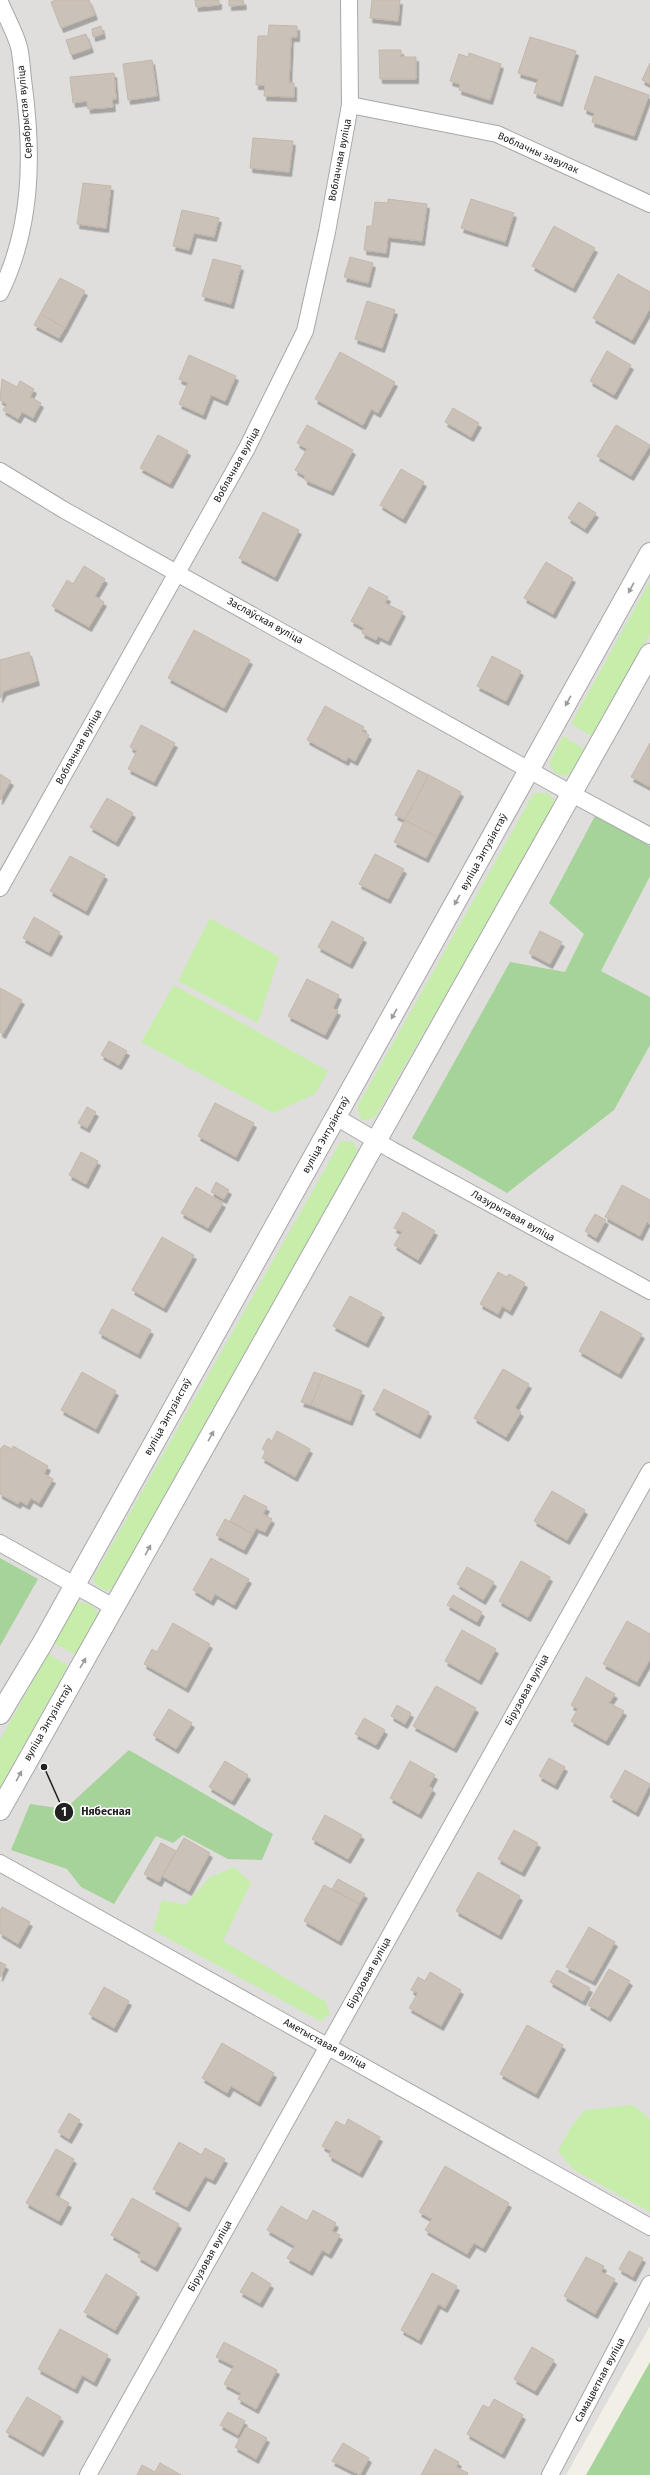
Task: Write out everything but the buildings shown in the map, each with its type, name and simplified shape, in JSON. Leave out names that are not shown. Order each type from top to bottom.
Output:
[{"type":"street","name":"Воблачная вуліца","points":[[0,888],[248,448],[305,331],[327,232],[350,105],[350,0]]},
{"type":"street","name":"Серабрыстая вуліца","points":[[0,2],[19,47],[27,114],[30,168],[11,271],[0,293]]},
{"type":"street","name":"Воблачны завулак","points":[[350,105],[497,134],[650,204]]},
{"type":"street","name":"Заслаўская вуліца","points":[[0,472],[64,510],[572,794],[650,836]]},
{"type":"street","name":"вуліца Энтузіястаў","points":[[0,1714],[75,1585],[650,554]]},
{"type":"street","name":"вуліца Энтузіястаў","points":[[0,1810],[115,1608],[650,654]]},
{"type":"street","name":"Лазурытавая вуліца","points":[[336,1117],[650,1291]]},
{"type":"street","name":"Бірузовая вуліца","points":[[88,2475],[650,1471]]},
{"type":"street","points":[[0,1543],[115,1608]]},
{"type":"street","name":"Аметыставая вуліца","points":[[0,1863],[650,2227]]},
{"type":"street","name":"Самацветная вуліца","points":[[550,2475],[650,2284]]},
{"type":"shaded area","points":[[0,0],[650,0],[650,2326],[566,2475],[0,2475]]},
{"type":"green space","points":[[650,581],[650,634],[593,737],[571,724]]},
{"type":"green space","points":[[563,736],[586,750],[573,772],[564,776],[555,773],[549,763]]},
{"type":"green space","points":[[534,793],[549,793],[556,805],[375,1117],[362,1121],[357,1107]]},
{"type":"green space","points":[[595,816],[650,846],[650,876],[601,971],[650,997],[650,1045],[614,1110],[507,1193],[412,1138],[510,962],[565,972],[584,934],[549,903]]},
{"type":"green space","points":[[210,918],[279,957],[258,1023],[178,981]]},
{"type":"green space","points":[[174,985],[328,1071],[315,1094],[273,1113],[141,1042]]},
{"type":"green space","points":[[341,1141],[353,1142],[358,1152],[113,1588],[105,1591],[96,1585],[93,1578]]},
{"type":"green space","points":[[0,1558],[38,1579],[0,1646]]},
{"type":"green space","points":[[77,1602],[90,1604],[99,1614],[76,1655],[54,1643]]},
{"type":"green space","points":[[48,1654],[68,1666],[0,1788],[0,1740]]},
{"type":"green space","points":[[129,1750],[273,1834],[262,1860],[228,1859],[183,1835],[173,1843],[156,1836],[114,1904],[81,1887],[67,1869],[11,1850],[30,1804],[65,1809]]},
{"type":"green space","points":[[234,1867],[251,1883],[223,1941],[326,2002],[330,2014],[320,2021],[153,1930],[162,1900],[185,1905],[210,1877]]},
{"type":"green space","points":[[633,2105],[650,2119],[650,2212],[574,2170],[558,2151],[571,2127],[585,2110]]},
{"type":"green space","points":[[650,2362],[650,2475],[586,2475]]},
{"type":"place","name":"Нябесная","points":[[44,1767]]}]
